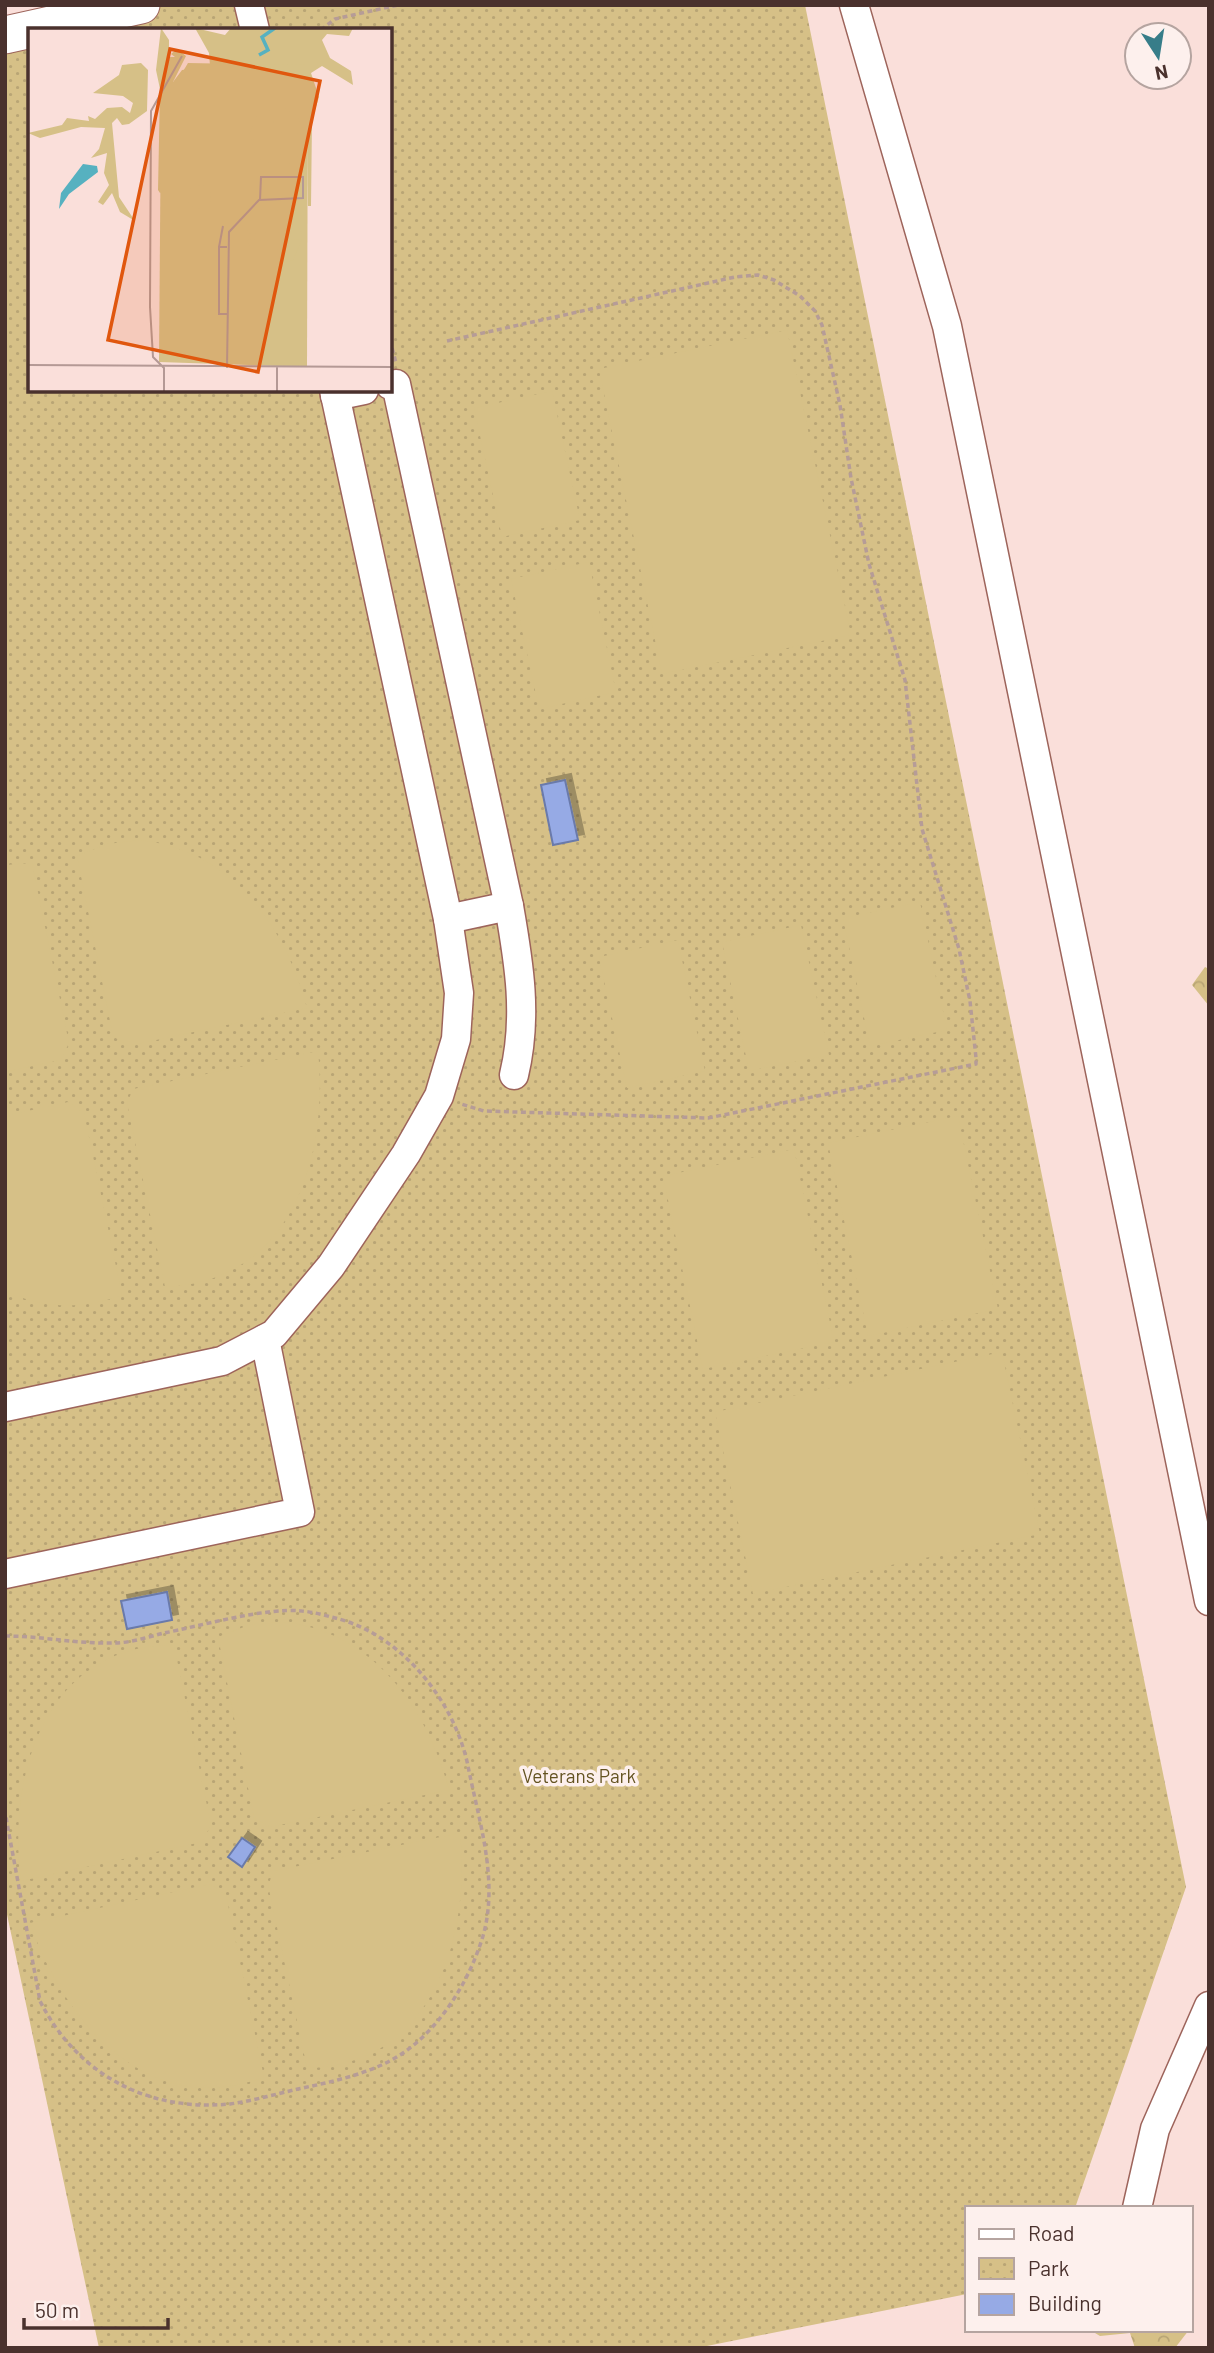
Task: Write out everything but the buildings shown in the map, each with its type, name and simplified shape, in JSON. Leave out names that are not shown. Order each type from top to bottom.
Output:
[{"type":"main road","points":[[37,28],[141,5]]},
{"type":"main road","points":[[5,35],[28,30]]},
{"type":"street","points":[[249,5],[255,28]]},
{"type":"street","points":[[854,5],[947,326],[1209,1601]]},
{"type":"street","points":[[393,377],[509,906],[521,973],[521,1046],[514,1075]]},
{"type":"street","points":[[5,1407],[222,1361],[274,1334],[331,1266],[406,1154],[439,1096],[456,1039],[459,993],[448,919],[334,393]]},
{"type":"street","points":[[448,919],[509,906]]},
{"type":"street","points":[[5,1574],[300,1512],[265,1339]]},
{"type":"street","points":[[1137,2206],[1155,2129],[1209,2006]]},
{"type":"path","points":[[324,28],[335,19],[398,5]]},
{"type":"path","points":[[439,1096],[484,1111],[708,1118],[976,1064],[970,1001],[959,949],[922,829],[905,680],[869,564],[851,478],[841,405],[822,325],[815,311],[774,280],[758,275],[735,277],[447,341]]},
{"type":"path","points":[[5,1636],[116,1644],[257,1615],[300,1610],[344,1621],[379,1639],[402,1656],[432,1685],[454,1722],[465,1753],[490,1876],[484,1933],[471,1968],[435,2022],[407,2050],[376,2068],[332,2082],[229,2104],[164,2099],[125,2087],[93,2069],[69,2046],[48,2017],[40,2001],[5,1812]]},
{"type":"green space","name":"Veterans Park","points":[[141,5],[805,5],[1186,1887],[1076,2206],[965,2206],[965,2294],[697,2348],[99,2348],[5,1905],[5,35],[28,30],[28,392],[392,392],[392,28],[37,28]]},
{"type":"green space","points":[[787,330],[851,635],[662,674],[599,369]]},
{"type":"green space","points":[[552,391],[580,520],[502,537],[474,408]]},
{"type":"green space","points":[[589,562],[616,692],[539,709],[511,579]]},
{"type":"green space","points":[[140,840],[173,847],[202,859],[227,876],[250,897],[269,921],[285,949],[307,1008],[128,1046],[113,1036],[77,856],[107,844]]},
{"type":"green space","points":[[32,863],[69,1043],[61,1060],[5,1072],[5,865]]},
{"type":"green space","points":[[920,902],[947,1030],[870,1046],[843,918]]},
{"type":"green space","points":[[801,925],[829,1055],[749,1071],[722,942]]},
{"type":"green space","points":[[678,940],[705,1071],[627,1088],[599,957]]},
{"type":"green space","points":[[1205,967],[1209,969],[1209,1006],[1192,985]]},
{"type":"green space","points":[[318,1051],[320,1092],[316,1132],[308,1171],[293,1207],[272,1238],[244,1263],[208,1280],[165,1287],[127,1103],[133,1089]]},
{"type":"green space","points":[[68,1102],[84,1113],[122,1295],[78,1305],[48,1304],[5,1291],[5,1116]]},
{"type":"green space","points":[[958,1116],[998,1309],[868,1336],[828,1143]]},
{"type":"green space","points":[[794,1149],[834,1342],[703,1369],[663,1176]]},
{"type":"green space","points":[[1002,1352],[1040,1534],[753,1594],[715,1412]]},
{"type":"green space","points":[[282,1622],[314,1628],[343,1641],[369,1657],[391,1679],[426,1730],[449,1790],[270,1827],[254,1818],[218,1637],[249,1625]]},
{"type":"green space","points":[[174,1645],[211,1825],[202,1842],[21,1881],[18,1840],[21,1799],[29,1760],[44,1723],[65,1692],[94,1667],[130,1651]]},
{"type":"green space","points":[[460,1833],[462,1873],[458,1914],[449,1953],[435,1989],[413,2020],[385,2045],[350,2062],[307,2068],[268,1885],[274,1871]]},
{"type":"green space","points":[[210,1884],[226,1895],[264,2077],[222,2087],[184,2086],[148,2074],[117,2054],[89,2027],[65,1995],[45,1960],[30,1923]]},
{"type":"green space","points":[[1093,2332],[1187,2332],[1175,2348],[1135,2348],[1130,2333],[1100,2336]]}]
